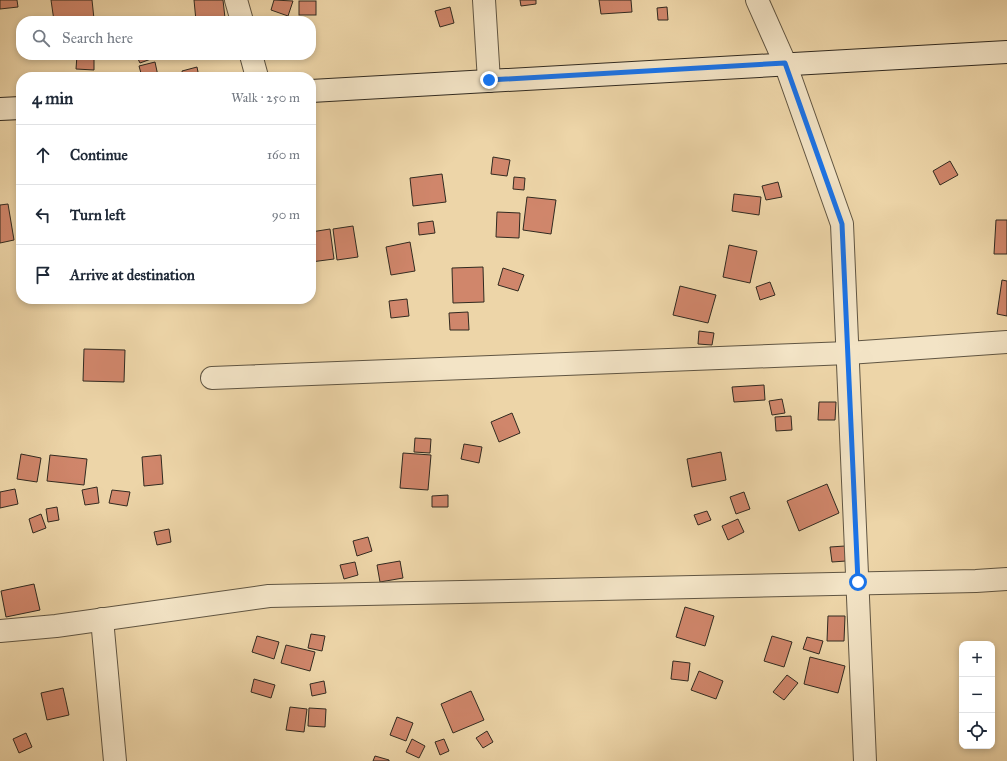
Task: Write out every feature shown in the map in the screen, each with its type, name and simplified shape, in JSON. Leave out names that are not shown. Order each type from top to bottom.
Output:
[{"type":"street","points":[[236,0],[241,16]]},
{"type":"street","points":[[484,0],[489,80]]},
{"type":"street","points":[[757,0],[785,63],[842,224],[866,761]]},
{"type":"street","points":[[316,91],[785,63],[1007,52]]},
{"type":"street","points":[[252,60],[256,72]]},
{"type":"street","points":[[0,109],[16,108]]},
{"type":"street","points":[[212,378],[848,353],[1007,342]]},
{"type":"street","points":[[0,631],[56,626],[269,596],[858,582],[976,581],[1007,579]]},
{"type":"street","points":[[102,619],[115,761]]},
{"type":"building","points":[[0,0],[17,0],[18,7],[0,9]]},
{"type":"building","points":[[51,0],[92,0],[94,16],[53,16]]},
{"type":"building","points":[[194,0],[223,0],[225,16],[196,16]]},
{"type":"building","points":[[274,0],[293,1],[288,16],[271,10]]},
{"type":"building","points":[[520,0],[536,0],[536,4],[521,6]]},
{"type":"building","points":[[599,0],[631,0],[632,12],[601,14]]},
{"type":"building","points":[[299,1],[316,1],[316,15],[299,15]]},
{"type":"building","points":[[450,7],[454,23],[440,27],[435,11]]},
{"type":"building","points":[[667,7],[668,20],[658,20],[657,8]]},
{"type":"building","points":[[77,60],[94,60],[94,70],[76,69]]},
{"type":"building","points":[[138,60],[148,60],[140,63]]},
{"type":"building","points":[[155,62],[157,72],[141,72],[139,66]]},
{"type":"building","points":[[197,67],[198,72],[182,72]]},
{"type":"building","points":[[493,157],[510,160],[507,176],[491,174]]},
{"type":"building","points":[[950,161],[958,175],[940,185],[933,171]]},
{"type":"building","points":[[442,174],[446,202],[413,206],[410,178]]},
{"type":"building","points":[[514,177],[525,178],[524,190],[513,189]]},
{"type":"building","points":[[778,182],[782,197],[766,200],[762,186]]},
{"type":"building","points":[[734,194],[761,197],[759,215],[732,211]]},
{"type":"building","points":[[527,197],[556,200],[551,234],[523,230]]},
{"type":"building","points":[[8,204],[14,240],[0,243],[0,205]]},
{"type":"building","points":[[497,212],[520,213],[519,238],[496,237]]},
{"type":"building","points":[[996,220],[1007,220],[1007,254],[994,254]]},
{"type":"building","points":[[433,221],[435,233],[419,235],[418,223]]},
{"type":"building","points":[[353,226],[358,257],[337,260],[333,229]]},
{"type":"building","points":[[330,229],[334,259],[316,261],[316,231]]},
{"type":"building","points":[[410,242],[415,271],[391,275],[386,247]]},
{"type":"building","points":[[729,245],[757,251],[750,283],[723,277]]},
{"type":"building","points":[[483,267],[484,302],[453,303],[452,268]]},
{"type":"building","points":[[503,268],[524,275],[518,291],[498,285]]},
{"type":"building","points":[[1002,280],[1007,281],[1007,316],[997,314]]},
{"type":"building","points":[[770,282],[775,295],[760,300],[756,287]]},
{"type":"building","points":[[680,286],[716,295],[708,323],[673,315]]},
{"type":"building","points":[[407,299],[409,316],[391,318],[389,301]]},
{"type":"building","points":[[468,312],[469,330],[450,330],[449,313]]},
{"type":"building","points":[[699,331],[714,333],[712,345],[698,344]]},
{"type":"building","points":[[84,349],[125,350],[124,382],[83,381]]},
{"type":"building","points":[[764,385],[765,400],[734,402],[732,387]]},
{"type":"building","points":[[782,399],[785,413],[772,415],[769,401]]},
{"type":"building","points":[[819,402],[836,402],[835,420],[818,420]]},
{"type":"building","points":[[512,413],[520,433],[499,442],[491,422]]},
{"type":"building","points":[[791,416],[792,430],[776,431],[775,417]]},
{"type":"building","points":[[415,438],[431,439],[430,453],[414,452]]},
{"type":"building","points":[[464,444],[482,447],[479,463],[461,459]]},
{"type":"building","points":[[721,452],[726,480],[692,487],[687,459]]},
{"type":"building","points":[[403,453],[431,455],[428,490],[400,488]]},
{"type":"building","points":[[21,454],[41,458],[37,482],[17,479]]},
{"type":"building","points":[[50,455],[87,459],[84,485],[47,481]]},
{"type":"building","points":[[161,455],[163,484],[144,486],[142,457]]},
{"type":"building","points":[[827,484],[839,513],[799,531],[787,501]]},
{"type":"building","points":[[97,487],[99,503],[85,505],[82,490]]},
{"type":"building","points":[[15,489],[18,504],[0,508],[0,492]]},
{"type":"building","points":[[112,490],[130,492],[127,506],[109,503]]},
{"type":"building","points":[[744,492],[750,509],[736,514],[730,497]]},
{"type":"building","points":[[448,495],[448,507],[432,507],[432,496]]},
{"type":"building","points":[[57,507],[59,520],[48,522],[46,509]]},
{"type":"building","points":[[707,511],[711,520],[698,525],[694,515]]},
{"type":"building","points":[[41,514],[46,528],[33,533],[29,519]]},
{"type":"building","points":[[738,519],[744,532],[728,540],[722,526]]},
{"type":"building","points":[[169,529],[171,542],[157,545],[154,532]]},
{"type":"building","points":[[368,537],[372,551],[357,556],[353,541]]},
{"type":"building","points":[[845,546],[846,561],[832,562],[830,547]]},
{"type":"building","points":[[400,561],[403,578],[380,582],[377,565]]},
{"type":"building","points":[[355,562],[358,575],[344,579],[340,565]]},
{"type":"building","points":[[34,584],[40,610],[6,617],[1,591]]},
{"type":"building","points":[[685,607],[714,616],[705,646],[676,637]]},
{"type":"building","points":[[828,616],[845,616],[844,641],[827,641]]},
{"type":"building","points":[[311,634],[325,636],[322,651],[308,648]]},
{"type":"building","points":[[257,636],[279,642],[274,659],[252,652]]},
{"type":"building","points":[[772,636],[792,642],[784,667],[764,661]]},
{"type":"building","points":[[807,637],[823,641],[819,654],[803,649]]},
{"type":"building","points":[[286,645],[315,652],[310,671],[281,663]]},
{"type":"building","points":[[810,657],[845,666],[838,693],[804,684]]},
{"type":"building","points":[[673,661],[690,663],[688,681],[671,679]]},
{"type":"building","points":[[699,671],[723,681],[716,699],[691,690]]},
{"type":"building","points":[[787,675],[798,683],[784,700],[773,692]]},
{"type":"building","points":[[254,679],[275,685],[271,698],[251,692]]},
{"type":"building","points":[[324,681],[326,693],[312,696],[310,684]]},
{"type":"building","points":[[63,688],[69,715],[47,720],[41,693]]},
{"type":"building","points":[[471,691],[484,720],[453,733],[441,704]]},
{"type":"building","points":[[290,707],[307,709],[304,732],[286,730]]},
{"type":"building","points":[[309,708],[326,709],[325,727],[308,726]]},
{"type":"building","points":[[397,717],[413,723],[406,741],[390,735]]},
{"type":"building","points":[[487,731],[493,742],[483,748],[476,738]]},
{"type":"building","points":[[26,733],[32,747],[19,753],[13,739]]},
{"type":"building","points":[[412,739],[425,746],[419,758],[406,752]]},
{"type":"building","points":[[444,739],[449,751],[440,755],[435,742]]},
{"type":"building","points":[[375,756],[389,760],[389,761],[373,761]]},
{"type":"route","points":[[489,80],[785,63],[842,224],[858,582]]}]
